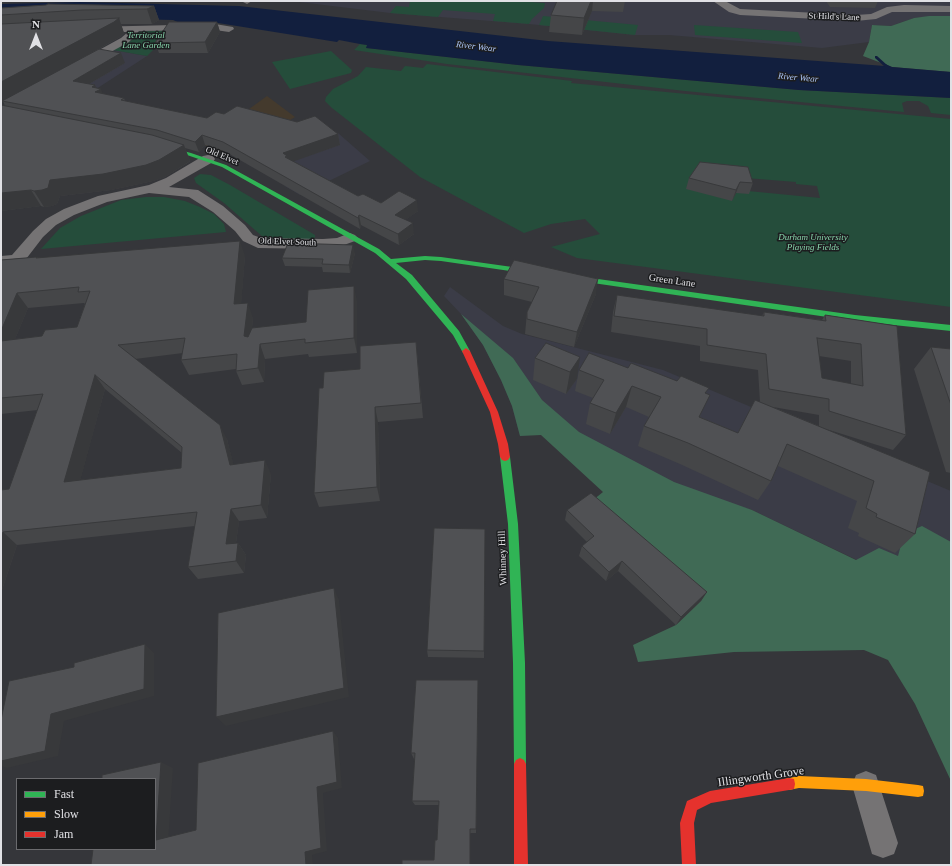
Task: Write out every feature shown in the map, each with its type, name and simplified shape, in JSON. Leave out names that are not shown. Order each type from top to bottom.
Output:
[{"type":"street","name":"St Hild's Lane","points":[[718,1],[732,10],[740,12],[823,17],[874,17],[885,9],[917,7],[951,9]]},
{"type":"street","points":[[82,29],[215,27],[229,29]]},
{"type":"street","points":[[76,68],[125,40],[136,29]]},
{"type":"street","name":"Old Elvet","points":[[148,143],[208,160],[233,171],[350,238],[377,251],[409,277]]},
{"type":"street","name":"Old Elvet South","points":[[1,261],[17,260],[38,234],[51,222],[69,212],[102,199],[149,189],[171,181],[208,160]]},
{"type":"street","points":[[187,173],[193,193]]},
{"type":"street","name":"Old Elvet South","points":[[149,189],[193,193],[208,201],[240,228],[248,238],[258,243],[323,244],[339,242],[350,238]]},
{"type":"street","name":"Green Lane","points":[[391,261],[425,258],[441,259],[855,318],[951,328]]},
{"type":"street","name":"Whinney Hill","points":[[409,277],[456,333],[470,358],[494,412],[503,444],[513,532],[518,658],[521,865]]},
{"type":"street","name":"Illingworth Grove","points":[[689,865],[687,823],[692,806],[710,797],[799,782],[866,785],[918,792]]},
{"type":"street","points":[[866,785],[883,843]]},
{"type":"shaded area","points":[[291,1],[951,1],[951,16],[914,18],[891,26],[872,25],[869,42],[822,48],[669,35],[635,35],[529,24],[390,13]]},
{"type":"shaded area","points":[[113,50],[147,56],[90,93],[61,80]]},
{"type":"shaded area","points":[[267,96],[295,117],[257,141],[223,151],[201,144]]},
{"type":"shaded area","points":[[338,133],[370,161],[300,195],[285,186],[270,164]]},
{"type":"shaded area","points":[[450,287],[503,326],[522,334],[663,370],[951,491],[951,588],[857,560],[752,510],[664,486],[541,434],[520,436],[512,406],[501,380],[483,345],[461,314],[444,296]]},
{"type":"green space","points":[[410,1],[515,1],[545,3],[544,8],[532,19],[529,24],[493,21],[495,14],[443,10],[438,17],[390,13],[396,6],[409,7]]},
{"type":"green space","points":[[543,16],[638,25],[635,35],[539,25]]},
{"type":"green space","points":[[951,16],[951,72],[892,67],[863,56],[869,42],[872,25],[891,26],[914,18]]},
{"type":"green space","points":[[694,25],[798,32],[802,43],[695,35]]},
{"type":"green space","name":"Territorial Lane Garden","points":[[170,30],[161,42],[147,56],[113,50],[132,40],[139,32]]},
{"type":"green space","points":[[360,44],[368,45],[367,48],[518,65],[799,90],[951,98],[951,115],[931,113],[928,106],[919,101],[907,101],[902,103],[904,112],[685,91],[447,64],[354,50]]},
{"type":"green space","points":[[331,51],[352,70],[351,73],[290,89],[272,62]]},
{"type":"green space","name":"Durham University Playing Fields","points":[[427,64],[572,81],[571,83],[951,119],[951,307],[577,258],[551,247],[600,234],[585,219],[551,224],[524,233],[420,177],[325,101],[326,97],[333,89],[358,76],[366,67],[401,71],[405,66],[423,68]],"holes":[[[721,176],[796,182],[796,184],[817,186],[820,198],[748,191],[736,193]]]},
{"type":"green space","points":[[200,174],[211,175],[230,185],[315,235],[315,237],[312,240],[268,239],[263,237],[224,203],[196,183],[194,178]]},
{"type":"green space","points":[[146,197],[164,197],[185,201],[200,207],[214,214],[224,224],[226,232],[41,249],[60,228],[81,216],[121,200]]},
{"type":"green space","points":[[461,314],[513,358],[542,400],[579,432],[674,482],[752,510],[856,560],[879,548],[898,556],[904,534],[922,526],[951,542],[951,781],[915,704],[888,660],[864,650],[734,652],[638,662],[633,645],[676,625],[588,504],[603,492],[541,435],[520,436],[512,406],[501,380],[483,345]]},
{"type":"water","name":"River Wear","points":[[80,2],[239,6],[548,41],[885,66],[881,62],[892,67],[951,72],[951,98],[799,90],[518,65],[366,48],[367,45],[339,40],[337,42],[212,22],[180,23],[173,20],[91,18],[1,21],[1,4]]},
{"type":"building","points":[[557,1],[591,1],[584,18],[551,15]]},
{"type":"building","points":[[48,4],[154,6],[147,9],[82,10],[1,15],[1,8]]},
{"type":"building","points":[[119,18],[114,22],[1,82],[1,24]]},
{"type":"building","points":[[169,22],[217,22],[205,42],[155,43]]},
{"type":"building","points":[[99,49],[121,53],[73,81],[95,85],[92,87],[101,89],[95,92],[124,98],[121,100],[207,118],[216,112],[224,114],[237,106],[297,122],[315,116],[338,134],[283,153],[287,156],[285,157],[358,196],[363,194],[381,203],[399,191],[417,200],[395,215],[413,223],[398,234],[359,215],[358,218],[223,142],[202,135],[195,142],[157,130],[2,101]]},
{"type":"building","points":[[1,105],[152,135],[184,145],[159,160],[146,165],[103,174],[50,180],[48,188],[42,190],[1,193]]},
{"type":"building","points":[[700,162],[748,167],[753,183],[740,182],[736,190],[689,178]]},
{"type":"building","points":[[240,241],[234,304],[248,303],[244,336],[248,337],[252,328],[306,322],[308,290],[354,286],[354,338],[305,343],[305,339],[260,344],[258,368],[236,371],[237,354],[181,360],[185,338],[118,345],[220,425],[230,465],[265,460],[261,505],[231,509],[226,544],[238,543],[236,561],[188,567],[197,512],[3,532],[1,537],[1,490],[9,489],[43,394],[1,398],[1,341],[42,336],[45,330],[77,327],[90,291],[78,292],[79,287],[17,293],[1,331],[1,260],[37,257],[36,258]],"holes":[[[95,375],[182,447],[181,468],[64,482]]]},
{"type":"building","points":[[288,243],[353,245],[349,265],[322,264],[323,259],[282,258]]},
{"type":"building","points":[[514,260],[598,279],[577,332],[527,319],[527,312],[539,287],[504,279]]},
{"type":"building","points":[[617,295],[764,316],[764,312],[826,321],[825,315],[897,326],[906,435],[829,411],[829,399],[769,389],[766,354],[707,345],[707,329],[614,316]],"holes":[[[817,338],[861,344],[863,386],[822,378]]]},
{"type":"building","points":[[416,342],[421,403],[375,407],[377,487],[314,493],[319,388],[323,388],[324,372],[360,369],[360,346]]},
{"type":"building","points":[[546,343],[580,357],[570,372],[535,358]]},
{"type":"building","points":[[931,347],[951,349],[951,405]]},
{"type":"building","points":[[589,353],[628,368],[631,363],[677,381],[681,376],[709,388],[705,393],[710,395],[699,417],[738,433],[755,400],[930,472],[915,534],[876,517],[877,514],[866,508],[874,481],[787,444],[771,481],[688,443],[644,426],[661,397],[632,386],[616,413],[590,403],[604,380],[579,370]]},
{"type":"building","points":[[591,493],[707,592],[681,617],[622,561],[609,572],[582,546],[594,536],[567,510]]},
{"type":"building","points":[[434,528],[485,529],[484,651],[427,650]]},
{"type":"building","points":[[334,588],[344,688],[216,717],[218,613]]},
{"type":"building","points":[[145,644],[144,689],[51,714],[45,751],[1,761],[1,720],[9,681],[74,667],[74,663]]},
{"type":"building","points":[[416,680],[478,680],[476,829],[470,829],[470,865],[402,865],[402,860],[434,860],[435,840],[437,840],[439,801],[412,801],[415,753],[411,753]]},
{"type":"building","points":[[333,731],[337,782],[317,787],[321,848],[305,852],[306,865],[91,865],[93,850],[156,850],[156,840],[196,830],[198,763]]},
{"type":"building","points":[[161,762],[156,840],[156,778],[102,778],[102,775]]},
{"type":"waterway","points":[[876,57],[886,66]]},
{"type":"traffic: fast","points":[[157,146],[189,154],[224,166],[377,251],[409,277],[456,333],[466,351]]},
{"type":"traffic: fast","points":[[391,261],[425,258],[441,259],[855,318],[951,328]]},
{"type":"traffic: fast","points":[[505,457],[513,524],[519,663],[520,764]]},
{"type":"traffic: slow","points":[[789,784],[799,782],[866,785],[918,791]]},
{"type":"traffic: jam","points":[[466,351],[494,412],[505,457]]},
{"type":"traffic: jam","points":[[520,764],[521,865]]},
{"type":"traffic: jam","points":[[689,865],[687,823],[692,806],[710,797],[789,784]]}]
